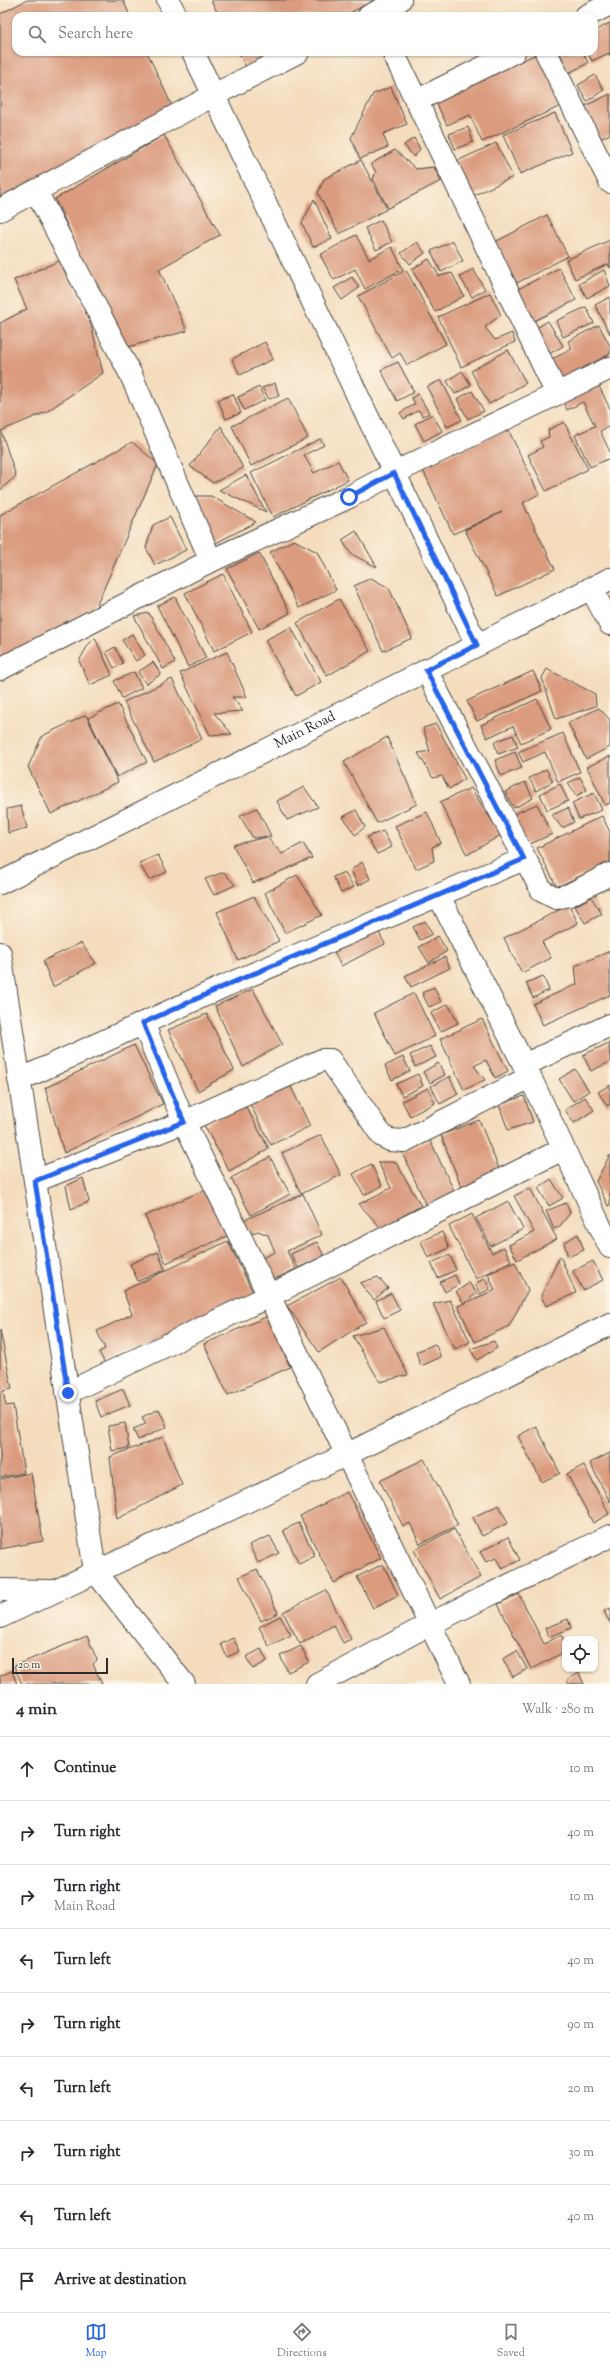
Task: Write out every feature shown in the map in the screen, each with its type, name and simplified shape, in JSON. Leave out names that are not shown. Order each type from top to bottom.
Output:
[{"type":"street","points":[[168,0],[174,12]]},
{"type":"street","points":[[378,12],[400,0]]},
{"type":"street","points":[[594,12],[610,4]]},
{"type":"street","points":[[195,56],[477,645]]},
{"type":"street","points":[[0,210],[214,95],[290,56]]},
{"type":"street","points":[[395,56],[557,394]]},
{"type":"street","points":[[416,101],[506,56]]},
{"type":"street","points":[[548,56],[610,182]]},
{"type":"street","points":[[36,191],[131,375],[211,561]]},
{"type":"street","points":[[0,669],[211,561],[349,497],[394,473],[610,368]]},
{"type":"street","points":[[600,583],[610,624]]},
{"type":"street","name":"Main Road","points":[[0,882],[600,583]]},
{"type":"street","points":[[426,670],[542,891],[556,898],[569,895],[610,874]]},
{"type":"street","points":[[20,1080],[227,985],[524,859]]},
{"type":"street","points":[[439,896],[527,1071],[610,1247]]},
{"type":"street","points":[[0,958],[95,1571],[184,1684]]},
{"type":"street","points":[[143,1023],[184,1122],[271,1296],[459,1684]]},
{"type":"street","points":[[35,1181],[184,1122],[322,1060],[330,1060],[382,1136],[390,1140],[404,1141],[610,1025]]},
{"type":"street","points":[[68,1393],[271,1296],[563,1148]]},
{"type":"street","points":[[0,1617],[95,1571],[348,1454],[610,1324]]},
{"type":"street","points":[[317,1684],[430,1624],[582,1548],[610,1536]]},
{"type":"street","points":[[0,1590],[54,1591]]},
{"type":"building","points":[[27,0],[123,0],[128,12],[12,12],[12,56],[149,56],[173,108],[0,201],[0,14]]},
{"type":"building","points":[[211,0],[375,0],[352,12],[217,12]]},
{"type":"building","points":[[610,23],[610,56],[609,53],[592,61],[589,56],[598,56],[598,29]]},
{"type":"building","points":[[240,56],[267,56],[246,67]]},
{"type":"building","points":[[532,56],[540,56],[563,105],[482,142],[470,115],[447,125],[435,100]]},
{"type":"building","points":[[561,56],[585,56],[588,63],[569,73]]},
{"type":"building","points":[[595,75],[604,90],[587,101],[578,85]]},
{"type":"building","points":[[391,87],[407,124],[383,134],[388,147],[360,159],[351,138],[373,94]]},
{"type":"building","points":[[610,94],[610,134],[596,141],[581,108]]},
{"type":"building","points":[[555,113],[572,152],[520,174],[503,135]]},
{"type":"building","points":[[468,127],[473,142],[455,149],[449,134]]},
{"type":"building","points":[[164,135],[220,235],[159,269],[187,331],[124,348],[55,199]]},
{"type":"building","points":[[414,138],[420,149],[414,157],[404,145]]},
{"type":"building","points":[[496,143],[513,177],[472,196],[455,162]]},
{"type":"building","points":[[395,150],[416,169],[434,167],[441,181],[388,208],[373,179],[376,172],[371,164]]},
{"type":"building","points":[[361,160],[387,209],[339,234],[318,193],[324,179]]},
{"type":"building","points":[[314,199],[332,239],[313,247],[302,223]]},
{"type":"building","points":[[547,215],[568,256],[517,283],[495,242]]},
{"type":"building","points":[[381,220],[392,242],[376,250],[365,228]]},
{"type":"building","points":[[356,235],[369,259],[392,247],[403,269],[365,289],[355,269],[334,280],[320,255]]},
{"type":"building","points":[[610,240],[610,268],[608,264],[575,279],[566,260]]},
{"type":"building","points":[[453,241],[463,261],[441,272],[431,251]]},
{"type":"building","points":[[417,242],[425,253],[410,264],[401,253]]},
{"type":"building","points":[[64,259],[91,325],[103,373],[46,412],[1,431],[16,476],[0,490],[0,323],[27,309],[14,280]]},
{"type":"building","points":[[429,259],[439,276],[452,273],[464,296],[435,312],[412,269]]},
{"type":"building","points":[[559,268],[576,300],[532,322],[516,290]]},
{"type":"building","points":[[473,269],[485,289],[472,297],[460,277]]},
{"type":"building","points":[[406,270],[446,344],[407,365],[400,353],[392,358],[358,296]]},
{"type":"building","points":[[604,270],[610,286],[587,298],[579,284]]},
{"type":"building","points":[[352,277],[359,288],[342,300],[334,288]]},
{"type":"building","points":[[490,293],[501,315],[485,327],[495,340],[512,333],[515,342],[461,367],[438,317]]},
{"type":"building","points":[[610,297],[610,334],[595,305]]},
{"type":"building","points":[[586,307],[594,323],[563,337],[556,321]]},
{"type":"building","points":[[548,321],[563,346],[547,355],[533,330]]},
{"type":"building","points":[[599,325],[610,346],[610,354],[558,381],[548,361],[572,349],[568,341]]},
{"type":"building","points":[[265,342],[273,359],[240,375],[232,359]]},
{"type":"building","points":[[508,350],[526,383],[489,404],[471,371]]},
{"type":"building","points":[[398,362],[414,392],[397,401],[381,370]]},
{"type":"building","points":[[462,371],[471,385],[455,394],[447,381]]},
{"type":"building","points":[[441,380],[462,420],[447,427],[427,387]]},
{"type":"building","points":[[597,382],[610,409],[610,426],[600,431],[610,452],[610,458],[590,467],[575,435],[595,426],[583,402],[567,410],[562,399]]},
{"type":"building","points":[[275,383],[279,396],[269,399],[262,388]]},
{"type":"building","points":[[259,387],[265,400],[244,410],[238,397]]},
{"type":"building","points":[[472,391],[484,411],[468,419],[457,399]]},
{"type":"building","points":[[233,394],[241,413],[226,419],[218,400]]},
{"type":"building","points":[[418,394],[429,413],[422,416],[419,410],[404,419],[400,413],[415,404],[412,398]]},
{"type":"building","points":[[288,398],[308,438],[251,466],[232,426]]},
{"type":"building","points":[[432,414],[442,431],[424,441],[415,424]]},
{"type":"building","points":[[564,422],[588,469],[546,491],[528,455],[543,447],[540,441],[549,437],[548,430]]},
{"type":"building","points":[[221,426],[243,468],[213,483],[190,466]]},
{"type":"building","points":[[508,429],[539,494],[523,503],[555,569],[498,596],[465,530],[502,512],[453,534],[422,468]]},
{"type":"building","points":[[320,439],[324,445],[304,455],[314,473],[338,461],[348,480],[273,517],[251,473]]},
{"type":"building","points":[[132,442],[158,464],[95,609],[0,666],[0,515]]},
{"type":"building","points":[[246,475],[266,512],[219,490]]},
{"type":"building","points":[[189,496],[211,496],[256,522],[214,544]]},
{"type":"building","points":[[170,517],[186,550],[155,565],[146,548],[153,525]]},
{"type":"building","points":[[356,531],[377,567],[351,554],[342,540]]},
{"type":"building","points":[[294,540],[317,552],[336,590],[299,608],[270,552]]},
{"type":"building","points":[[259,553],[290,613],[259,629],[227,569]]},
{"type":"building","points":[[223,574],[252,632],[214,651],[185,593]]},
{"type":"building","points":[[371,578],[389,588],[412,638],[383,651],[354,586]]},
{"type":"building","points":[[175,597],[206,658],[188,667],[157,606]]},
{"type":"building","points":[[339,599],[370,651],[327,676],[297,623]]},
{"type":"building","points":[[149,613],[175,662],[163,669],[134,616]]},
{"type":"building","points":[[291,627],[321,682],[296,696],[265,640]]},
{"type":"building","points":[[132,634],[145,655],[136,661],[122,640]]},
{"type":"building","points":[[95,638],[112,675],[90,685],[79,661],[88,645]]},
{"type":"building","points":[[115,647],[123,663],[114,668],[106,652]]},
{"type":"building","points":[[227,652],[247,697],[232,697],[243,711],[214,713],[232,734],[210,735],[180,673]]},
{"type":"building","points":[[153,662],[161,674],[146,684],[138,672]]},
{"type":"building","points":[[547,669],[595,694],[596,706],[556,719],[542,678]]},
{"type":"building","points":[[533,671],[542,691],[477,721],[467,701]]},
{"type":"building","points":[[134,672],[142,688],[122,698],[114,681]]},
{"type":"building","points":[[172,679],[202,739],[154,762],[124,702]]},
{"type":"building","points":[[537,699],[551,729],[521,743],[513,726],[487,738],[481,725]]},
{"type":"building","points":[[118,704],[147,762],[117,777],[88,718]]},
{"type":"building","points":[[599,708],[610,720],[610,747],[586,759],[568,723]]},
{"type":"building","points":[[86,715],[118,782],[51,814],[28,767],[42,736]]},
{"type":"building","points":[[436,724],[465,779],[449,789],[442,776],[433,778],[418,753],[430,751],[423,728]]},
{"type":"building","points":[[563,733],[580,772],[558,782],[545,752],[523,762],[518,752]]},
{"type":"building","points":[[513,735],[518,747],[498,754],[494,742]]},
{"type":"building","points":[[387,737],[417,804],[377,823],[344,762]]},
{"type":"building","points":[[515,752],[522,768],[501,776],[495,760]]},
{"type":"building","points":[[610,756],[610,803],[605,805],[587,767]]},
{"type":"building","points":[[546,769],[553,781],[536,791],[529,778]]},
{"type":"building","points":[[580,777],[587,790],[576,796],[568,783]]},
{"type":"building","points":[[525,782],[533,798],[514,808],[505,792]]},
{"type":"building","points":[[560,784],[568,801],[547,810],[540,794]]},
{"type":"building","points":[[304,787],[318,807],[287,820],[277,801]]},
{"type":"building","points":[[471,788],[501,835],[467,855],[440,802]]},
{"type":"building","points":[[594,793],[602,810],[579,819],[572,803]]},
{"type":"building","points":[[537,804],[552,834],[528,845],[514,814]]},
{"type":"building","points":[[21,806],[27,828],[8,833],[7,809]]},
{"type":"building","points":[[257,808],[271,836],[253,838],[240,816]]},
{"type":"building","points":[[568,808],[574,822],[562,828],[552,815]]},
{"type":"building","points":[[356,810],[365,827],[355,835],[343,817]]},
{"type":"building","points":[[427,812],[441,843],[432,847],[434,861],[416,869],[395,826]]},
{"type":"building","points":[[602,816],[610,832],[610,862],[557,887],[537,848]]},
{"type":"building","points":[[383,831],[392,847],[377,854],[367,837]]},
{"type":"building","points":[[267,837],[282,854],[303,843],[312,858],[253,883],[233,845]]},
{"type":"building","points":[[158,855],[167,872],[149,880],[139,863]]},
{"type":"building","points":[[362,862],[370,879],[358,886],[351,870]]},
{"type":"building","points":[[224,872],[235,885],[214,895],[205,879]]},
{"type":"building","points":[[344,872],[354,887],[341,893],[333,877]]},
{"type":"building","points":[[297,875],[322,915],[285,933],[265,893]]},
{"type":"building","points":[[254,896],[279,941],[238,960],[217,912]]},
{"type":"building","points":[[591,897],[602,914],[585,923],[575,906]]},
{"type":"building","points":[[569,905],[578,923],[542,942],[551,958],[522,973],[504,938]]},
{"type":"building","points":[[425,921],[432,934],[420,940],[413,927]]},
{"type":"building","points":[[377,929],[385,944],[341,966],[334,951]]},
{"type":"building","points":[[438,936],[447,951],[429,963],[419,947]]},
{"type":"building","points":[[81,943],[96,963],[53,987],[43,961]]},
{"type":"building","points":[[610,951],[610,995],[543,1025],[533,1004],[577,984],[575,966]]},
{"type":"building","points":[[445,957],[450,968],[411,987],[405,976]]},
{"type":"building","points":[[543,976],[549,990],[533,998],[526,983]]},
{"type":"building","points":[[434,987],[441,1002],[429,1007],[422,993]]},
{"type":"building","points":[[253,989],[282,1044],[243,1067],[215,1006]]},
{"type":"building","points":[[414,993],[435,1036],[395,1056],[374,1013]]},
{"type":"building","points":[[448,1004],[458,1023],[440,1032],[431,1013]]},
{"type":"building","points":[[207,1014],[234,1070],[198,1091],[168,1030]]},
{"type":"building","points":[[482,1019],[508,1071],[495,1078],[486,1060],[474,1066],[485,1080],[464,1090],[440,1039]]},
{"type":"building","points":[[609,1043],[610,1062],[591,1071],[583,1055]]},
{"type":"building","points":[[134,1045],[163,1104],[64,1153],[45,1088]]},
{"type":"building","points":[[430,1046],[436,1057],[415,1067],[410,1055]]},
{"type":"building","points":[[403,1057],[410,1071],[392,1080],[385,1066]]},
{"type":"building","points":[[438,1063],[445,1075],[430,1083],[423,1072]]},
{"type":"building","points":[[575,1069],[589,1091],[573,1101],[559,1079]]},
{"type":"building","points":[[418,1074],[423,1086],[402,1096],[396,1084]]},
{"type":"building","points":[[451,1076],[450,1078],[458,1094],[440,1104],[431,1086]]},
{"type":"building","points":[[290,1085],[310,1126],[271,1145],[250,1104]]},
{"type":"building","points":[[610,1085],[610,1104],[607,1106],[598,1092]]},
{"type":"building","points":[[428,1088],[435,1103],[410,1116],[402,1101]]},
{"type":"building","points":[[524,1096],[533,1122],[508,1130],[499,1105]]},
{"type":"building","points":[[585,1097],[594,1110],[574,1123],[565,1110]]},
{"type":"building","points":[[244,1103],[269,1149],[229,1171],[204,1125]]},
{"type":"building","points":[[479,1120],[502,1176],[463,1191],[441,1135]]},
{"type":"building","points":[[321,1135],[341,1175],[301,1194],[282,1153]]},
{"type":"building","points":[[430,1140],[455,1193],[427,1206],[402,1153]]},
{"type":"building","points":[[610,1155],[610,1205],[608,1206],[596,1181]]},
{"type":"building","points":[[270,1157],[290,1194],[251,1215],[231,1178]]},
{"type":"building","points":[[378,1162],[396,1162],[421,1206],[381,1228],[359,1204],[391,1188]]},
{"type":"building","points":[[371,1164],[382,1186],[364,1195],[353,1174]]},
{"type":"building","points":[[83,1178],[89,1202],[71,1209],[66,1186]]},
{"type":"building","points":[[551,1179],[563,1198],[549,1206],[538,1188]]},
{"type":"building","points":[[209,1188],[229,1235],[166,1263],[145,1216]]},
{"type":"building","points":[[530,1188],[557,1239],[517,1260],[509,1245],[534,1232],[514,1196]]},
{"type":"building","points":[[303,1194],[322,1235],[287,1251],[296,1269],[268,1282],[258,1260],[275,1252],[268,1235],[258,1231],[248,1235],[242,1221]]},
{"type":"building","points":[[508,1201],[523,1229],[491,1246],[476,1218]]},
{"type":"building","points":[[566,1203],[570,1213],[560,1226],[554,1229],[546,1211]]},
{"type":"building","points":[[472,1214],[492,1253],[504,1247],[511,1261],[476,1279],[449,1226]]},
{"type":"building","points":[[442,1232],[449,1248],[428,1258],[421,1241]]},
{"type":"building","points":[[578,1234],[584,1250],[568,1257],[564,1243]]},
{"type":"building","points":[[228,1241],[254,1295],[105,1363],[99,1352],[105,1349],[97,1331],[132,1314],[123,1291]]},
{"type":"building","points":[[317,1242],[324,1256],[298,1268],[291,1254]]},
{"type":"building","points":[[158,1252],[165,1270],[138,1281],[130,1264]]},
{"type":"building","points":[[450,1255],[456,1270],[438,1278],[431,1263]]},
{"type":"building","points":[[560,1256],[576,1293],[546,1306],[541,1296]]},
{"type":"building","points":[[593,1261],[603,1280],[583,1290],[573,1271]]},
{"type":"building","points":[[515,1262],[528,1290],[509,1326],[475,1342],[458,1306],[495,1290],[488,1274]]},
{"type":"building","points":[[455,1275],[459,1284],[445,1292],[440,1282]]},
{"type":"building","points":[[341,1277],[366,1322],[319,1352],[287,1306]]},
{"type":"building","points":[[378,1277],[388,1288],[374,1300],[360,1283]]},
{"type":"building","points":[[485,1279],[490,1289],[480,1294],[475,1283]]},
{"type":"building","points":[[469,1283],[477,1293],[464,1303],[456,1292]]},
{"type":"building","points":[[391,1293],[400,1310],[384,1318],[376,1301]]},
{"type":"building","points":[[450,1300],[470,1342],[455,1349],[433,1304]]},
{"type":"building","points":[[268,1316],[290,1367],[228,1395],[204,1344]]},
{"type":"building","points":[[384,1327],[408,1375],[380,1382],[353,1336]]},
{"type":"building","points":[[0,1330],[12,1389],[3,1391],[6,1406],[13,1405],[24,1473],[0,1477]]},
{"type":"building","points":[[494,1341],[497,1348],[477,1360],[470,1349]]},
{"type":"building","points":[[435,1344],[441,1357],[421,1366],[416,1352]]},
{"type":"building","points":[[123,1389],[130,1405],[101,1417],[95,1401]]},
{"type":"building","points":[[159,1409],[167,1427],[138,1440],[133,1429],[146,1424],[142,1417]]},
{"type":"building","points":[[125,1423],[129,1448],[112,1451],[108,1426]]},
{"type":"building","points":[[536,1426],[560,1473],[542,1482],[518,1436]]},
{"type":"building","points":[[163,1437],[182,1485],[117,1519],[110,1457]]},
{"type":"building","points":[[610,1453],[610,1502],[590,1463]]},
{"type":"building","points":[[424,1459],[458,1525],[420,1544],[410,1523],[403,1526],[380,1481]]},
{"type":"building","points":[[584,1465],[609,1514],[593,1523],[567,1474]]},
{"type":"building","points":[[31,1473],[43,1541],[0,1549],[0,1479]]},
{"type":"building","points":[[347,1492],[381,1558],[334,1583],[300,1516]]},
{"type":"building","points":[[499,1505],[508,1523],[482,1536],[473,1517]]},
{"type":"building","points":[[299,1523],[315,1556],[299,1564],[283,1530]]},
{"type":"building","points":[[454,1529],[481,1577],[440,1599],[414,1550]]},
{"type":"building","points":[[270,1536],[279,1553],[258,1563],[249,1545]]},
{"type":"building","points":[[508,1537],[520,1560],[502,1569],[496,1558],[486,1562],[480,1552]]},
{"type":"building","points":[[383,1564],[398,1595],[373,1608],[357,1577]]},
{"type":"building","points":[[257,1569],[278,1613],[261,1621],[239,1577]]},
{"type":"building","points":[[326,1590],[351,1639],[343,1643],[334,1625],[300,1644],[283,1612]]},
{"type":"building","points":[[519,1594],[544,1644],[561,1635],[562,1654],[531,1669],[498,1604]]},
{"type":"building","points":[[610,1608],[610,1623],[604,1611]]},
{"type":"building","points":[[280,1616],[291,1635],[269,1646],[259,1627]]},
{"type":"building","points":[[568,1619],[571,1628],[549,1637],[545,1628]]},
{"type":"building","points":[[87,1636],[97,1660],[93,1664],[102,1684],[22,1684],[14,1666]]},
{"type":"building","points":[[233,1638],[240,1651],[227,1657],[221,1644]]},
{"type":"building","points":[[301,1646],[309,1662],[288,1672],[280,1656]]},
{"type":"building","points":[[261,1649],[267,1661],[253,1669],[246,1657]]},
{"type":"building","points":[[517,1651],[527,1669],[513,1677],[503,1659]]},
{"type":"building","points":[[12,1671],[17,1684],[0,1684],[0,1676]]},
{"type":"building","points":[[579,1673],[584,1684],[569,1684],[567,1680]]},
{"type":"route","points":[[68,1393],[35,1181],[184,1122],[143,1023],[227,985],[524,859],[426,670],[477,645],[394,473],[349,497]]}]
